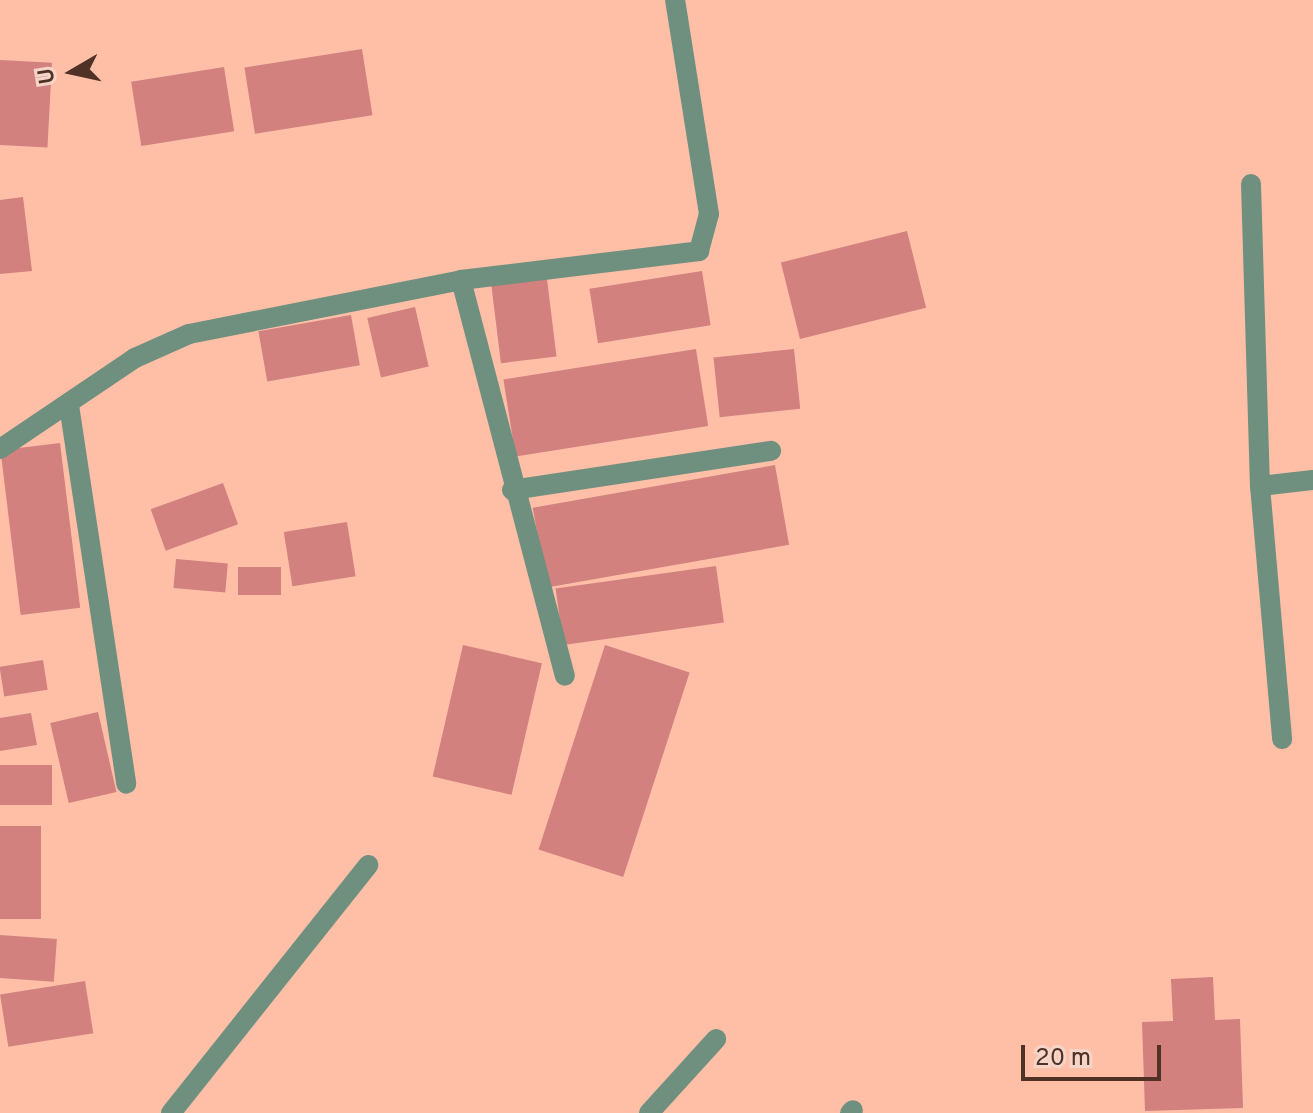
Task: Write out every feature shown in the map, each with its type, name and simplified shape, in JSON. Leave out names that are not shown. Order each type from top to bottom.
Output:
[{"type":"street","points":[[0,449],[135,358],[189,334],[461,280],[699,251],[709,214],[675,0]]},
{"type":"street","points":[[1251,184],[1260,486],[1282,739]]},
{"type":"street","points":[[461,280],[512,490],[565,676]]},
{"type":"street","points":[[69,405],[126,784]]},
{"type":"street","points":[[512,490],[771,451]]},
{"type":"street","points":[[1260,486],[1313,480]]},
{"type":"street","points":[[171,1113],[368,865]]},
{"type":"street","points":[[649,1113],[716,1039]]},
{"type":"building","points":[[362,49],[372,115],[255,134],[244,68]]},
{"type":"building","points":[[0,60],[52,63],[47,148],[0,145]]},
{"type":"building","points":[[224,67],[234,131],[141,146],[131,82]]},
{"type":"building","points":[[23,197],[32,271],[0,274],[0,200]]},
{"type":"building","points":[[907,231],[926,308],[800,339],[781,262]]},
{"type":"building","points":[[702,271],[711,325],[598,343],[589,289]]},
{"type":"building","points":[[547,279],[557,356],[501,363],[491,286]]},
{"type":"building","points":[[415,307],[429,366],[381,377],[367,318]]},
{"type":"building","points":[[351,315],[360,365],[267,382],[258,331]]},
{"type":"building","points":[[696,349],[708,426],[516,457],[503,380]]},
{"type":"building","points":[[794,349],[800,409],[720,417],[713,357]]},
{"type":"building","points":[[60,443],[80,608],[21,615],[0,450]]},
{"type":"building","points":[[775,465],[789,545],[547,587],[533,508]]},
{"type":"building","points":[[223,483],[238,524],[166,551],[151,509]]},
{"type":"building","points":[[347,522],[356,576],[292,586],[284,532]]},
{"type":"building","points":[[176,559],[228,564],[225,592],[173,588]]},
{"type":"building","points":[[716,566],[724,622],[564,645],[556,589]]},
{"type":"building","points":[[238,567],[281,567],[281,595],[238,595]]},
{"type":"building","points":[[463,645],[542,663],[512,795],[433,777]]},
{"type":"building","points":[[605,645],[690,673],[623,877],[539,849]]},
{"type":"building","points":[[43,660],[48,690],[4,697],[0,667]]},
{"type":"building","points":[[98,712],[116,792],[69,803],[50,723]]},
{"type":"building","points":[[31,713],[37,745],[0,751],[0,718]]},
{"type":"building","points":[[0,765],[52,765],[52,805],[0,805]]},
{"type":"building","points":[[0,826],[41,826],[41,919],[0,919]]},
{"type":"building","points":[[0,935],[57,939],[54,982],[0,978]]},
{"type":"building","points":[[1213,977],[1215,1020],[1240,1019],[1243,1108],[1145,1111],[1142,1022],[1173,1021],[1171,979]]},
{"type":"building","points":[[85,981],[93,1033],[8,1047],[0,994]]}]
